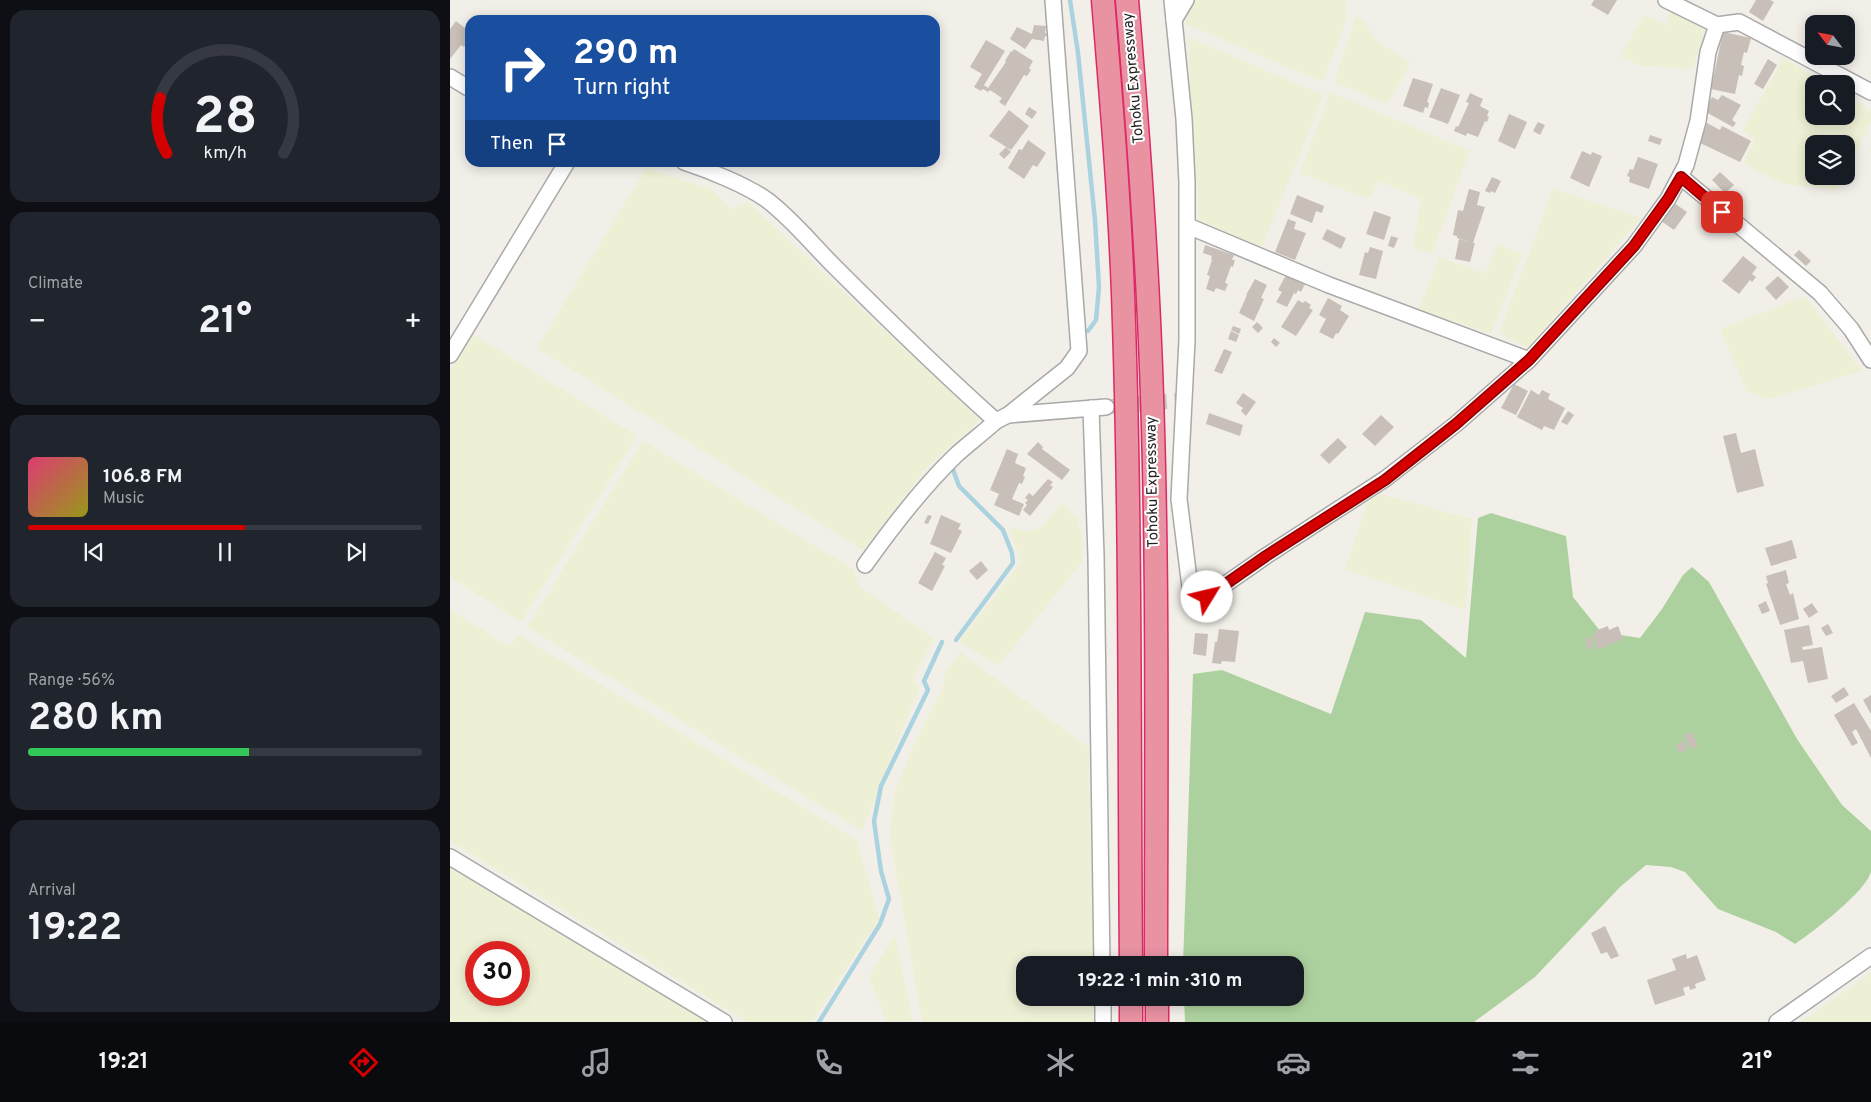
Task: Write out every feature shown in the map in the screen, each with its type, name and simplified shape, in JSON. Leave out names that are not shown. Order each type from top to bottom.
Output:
[{"type":"highway","name":"Tohoku Expressway","points":[[1103,0],[1114,138],[1124,322],[1130,548],[1131,956]]},
{"type":"highway","name":"Tohoku Expressway","points":[[1127,0],[1139,136],[1149,322],[1155,582],[1156,956]]},
{"type":"highway","points":[[1131,1006],[1132,1022]]},
{"type":"highway","points":[[1156,1006],[1157,1022]]},
{"type":"street","points":[[865,565],[901,515],[956,455],[996,417],[1067,368],[1079,351],[1053,0]]},
{"type":"street","points":[[1172,0],[1184,119],[1188,226],[1187,340],[1179,499],[1190,587],[1207,597],[1266,556],[1385,480],[1456,424],[1529,360],[1634,246],[1668,199],[1681,177],[1698,121],[1708,52],[1717,24]]},
{"type":"street","points":[[1174,20],[1186,0]]},
{"type":"street","points":[[1666,0],[1717,24],[1739,22],[1871,92]]},
{"type":"street","points":[[450,77],[465,86]]},
{"type":"street","points":[[450,355],[564,167]]},
{"type":"street","points":[[696,167],[752,191],[767,200],[795,224],[832,264],[947,378],[996,417],[1099,408],[1096,556],[1102,956]]},
{"type":"street","points":[[1681,177],[1820,293],[1851,329],[1871,360]]},
{"type":"street","points":[[1188,226],[1329,285],[1529,360]]},
{"type":"street","points":[[450,857],[724,1022]]},
{"type":"street","points":[[1777,1022],[1871,956]]},
{"type":"street","points":[[1103,1006],[1104,1022]]},
{"type":"green space","points":[[1194,0],[1345,0],[1347,19],[1323,82],[1185,24]]},
{"type":"green space","points":[[1671,12],[1705,27],[1693,69],[1643,66],[1620,57],[1644,15],[1665,25]]},
{"type":"green space","points":[[1356,17],[1363,19],[1376,41],[1411,63],[1387,104],[1334,82]]},
{"type":"green space","points":[[1187,37],[1324,95],[1262,247],[1199,221]]},
{"type":"green space","points":[[1784,58],[1811,75],[1805,75],[1805,125],[1855,125],[1855,101],[1871,111],[1871,122],[1855,153],[1855,135],[1805,135],[1805,185],[1839,185],[1836,191],[1783,184],[1743,163],[1755,140],[1742,131]]},
{"type":"green space","points":[[1330,92],[1470,151],[1432,254],[1413,247],[1421,199],[1379,181],[1368,199],[1300,173]]},
{"type":"green space","points":[[646,168],[711,189],[732,210],[748,202],[980,420],[929,465],[863,550],[537,348]]},
{"type":"green space","points":[[1553,189],[1641,218],[1528,348],[1499,333]]},
{"type":"green space","points":[[1498,245],[1522,254],[1491,334],[1419,309],[1439,257],[1485,273]]},
{"type":"green space","points":[[1805,296],[1862,371],[1770,399],[1747,392],[1720,329]]},
{"type":"green space","points":[[473,334],[637,436],[521,622],[450,577],[450,371]]},
{"type":"green space","points":[[643,441],[853,569],[859,586],[934,639],[913,679],[919,688],[862,831],[527,627]]},
{"type":"green space","points":[[1380,494],[1472,519],[1466,610],[1345,569],[1368,501]]},
{"type":"green space","points":[[1061,503],[1077,518],[1083,540],[1082,562],[998,666],[959,642],[1021,562],[1010,532],[1013,527],[1026,532],[1042,527]]},
{"type":"green space","points":[[1491,513],[1566,536],[1573,597],[1601,632],[1640,638],[1662,609],[1683,575],[1692,567],[1709,582],[1797,739],[1842,805],[1871,831],[1871,871],[1868,879],[1850,900],[1814,931],[1795,944],[1776,932],[1718,909],[1685,872],[1671,867],[1646,865],[1620,887],[1535,977],[1474,1022],[1185,1022],[1184,1006],[1304,1006],[1304,956],[1183,956],[1193,674],[1222,670],[1331,714],[1365,612],[1421,620],[1466,658],[1478,518]]},
{"type":"green space","points":[[450,609],[508,646],[519,635],[857,840],[879,919],[812,1022],[748,1022],[450,841]]},
{"type":"green space","points":[[960,652],[1089,748],[1093,956],[1016,956],[1016,1006],[1093,1006],[1094,1022],[922,1022],[890,837],[894,793],[914,744],[943,687],[945,673]]},
{"type":"green space","points":[[450,862],[709,1022],[450,1022]]},
{"type":"green space","points":[[895,935],[913,1021],[886,1022],[869,976]]},
{"type":"green space","points":[[1871,973],[1871,1022],[1801,1022]]},
{"type":"building","points":[[1594,0],[1617,0],[1608,15],[1591,5]]},
{"type":"building","points":[[1756,0],[1770,0],[1774,2],[1763,21],[1749,12]]},
{"type":"building","points":[[456,21],[465,28],[465,46],[461,45],[450,59],[450,29]]},
{"type":"building","points":[[1034,25],[1046,26],[1045,33],[1047,36],[1045,36],[1044,41],[1032,39],[1025,49],[1010,39],[1017,27],[1032,34]]},
{"type":"building","points":[[1723,32],[1751,38],[1747,53],[1744,52],[1741,65],[1744,66],[1742,76],[1739,75],[1735,94],[1711,89]]},
{"type":"building","points":[[986,40],[1005,51],[984,85],[988,88],[1014,49],[1033,61],[1029,68],[1031,70],[1027,76],[1024,75],[1005,106],[999,102],[1002,98],[990,90],[988,92],[983,89],[981,91],[974,87],[982,74],[970,67]]},
{"type":"building","points":[[1768,59],[1777,65],[1763,89],[1754,84]]},
{"type":"building","points":[[1413,78],[1433,84],[1427,102],[1429,103],[1428,108],[1425,107],[1423,113],[1403,106]]},
{"type":"building","points":[[1441,88],[1460,95],[1448,124],[1429,117]]},
{"type":"building","points":[[1470,93],[1483,99],[1480,106],[1489,111],[1487,122],[1485,121],[1478,137],[1467,133],[1466,136],[1454,131],[1456,126],[1458,127],[1469,103],[1466,102]]},
{"type":"building","points":[[1722,95],[1741,105],[1732,120],[1736,123],[1733,127],[1704,111],[1712,97],[1718,100]]},
{"type":"building","points":[[1029,107],[1037,112],[1032,119],[1025,114]]},
{"type":"building","points":[[1009,110],[1029,126],[1011,150],[989,136]]},
{"type":"building","points":[[1509,114],[1527,122],[1515,149],[1498,141]]},
{"type":"building","points":[[1538,122],[1545,125],[1540,135],[1533,131]]},
{"type":"building","points":[[1707,123],[1720,130],[1722,126],[1751,141],[1740,162],[1698,142]]},
{"type":"building","points":[[1650,135],[1662,139],[1660,145],[1648,141]]},
{"type":"building","points":[[1028,140],[1046,153],[1037,167],[1033,165],[1024,179],[1008,168],[1019,149],[1022,150]]},
{"type":"building","points":[[1006,147],[1011,152],[1004,159],[999,154]]},
{"type":"building","points":[[1582,151],[1591,155],[1592,152],[1602,156],[1589,187],[1570,178]]},
{"type":"building","points":[[1638,157],[1658,164],[1649,189],[1629,182],[1630,177],[1627,176],[1630,169],[1633,170]]},
{"type":"building","points":[[1720,172],[1734,185],[1725,193],[1712,180]]},
{"type":"building","points":[[1492,177],[1501,181],[1495,193],[1485,191]]},
{"type":"building","points":[[1469,189],[1480,192],[1477,205],[1485,207],[1473,243],[1475,243],[1470,262],[1455,259],[1459,239],[1471,242],[1453,235],[1458,210],[1463,211]]},
{"type":"building","points":[[1297,195],[1324,206],[1322,213],[1316,211],[1312,223],[1290,214]]},
{"type":"building","points":[[1674,203],[1687,212],[1674,230],[1661,221]]},
{"type":"building","points":[[1374,211],[1391,217],[1384,240],[1366,234]]},
{"type":"building","points":[[1288,219],[1296,222],[1294,229],[1306,233],[1295,260],[1275,252]]},
{"type":"building","points":[[1327,229],[1346,238],[1341,249],[1322,239]]},
{"type":"building","points":[[1391,236],[1398,238],[1394,248],[1388,246]]},
{"type":"building","points":[[1205,245],[1234,255],[1232,260],[1235,260],[1225,283],[1228,284],[1225,291],[1216,288],[1214,292],[1206,289],[1210,276],[1207,275],[1212,256],[1203,253]]},
{"type":"building","points":[[1370,247],[1383,251],[1376,279],[1359,275],[1365,252],[1368,253]]},
{"type":"building","points":[[1799,250],[1811,261],[1806,266],[1794,255]]},
{"type":"building","points":[[1743,256],[1757,267],[1752,274],[1756,277],[1752,282],[1750,280],[1739,294],[1722,281]]},
{"type":"building","points":[[1286,275],[1305,284],[1301,292],[1298,290],[1296,294],[1294,293],[1287,307],[1276,302],[1282,292],[1278,290]]},
{"type":"building","points":[[1778,276],[1789,287],[1776,300],[1765,288]]},
{"type":"building","points":[[1255,279],[1267,285],[1261,298],[1264,299],[1254,321],[1239,313]]},
{"type":"building","points":[[1328,298],[1342,306],[1340,310],[1349,316],[1333,339],[1319,332],[1326,319],[1319,315]]},
{"type":"building","points":[[1298,300],[1303,303],[1305,301],[1311,305],[1309,308],[1313,310],[1296,336],[1281,327]]},
{"type":"building","points":[[1257,322],[1263,328],[1258,333],[1252,327]]},
{"type":"building","points":[[1233,326],[1241,329],[1239,334],[1231,330]]},
{"type":"building","points":[[1231,331],[1239,335],[1236,342],[1228,339]]},
{"type":"building","points":[[1274,338],[1280,343],[1276,347],[1271,342]]},
{"type":"building","points":[[1224,349],[1232,352],[1222,374],[1214,371]]},
{"type":"building","points":[[1514,384],[1528,391],[1516,415],[1501,408]]},
{"type":"building","points":[[1531,390],[1539,395],[1542,390],[1550,394],[1548,399],[1565,408],[1554,430],[1544,426],[1542,430],[1517,417]]},
{"type":"building","points":[[1243,393],[1256,402],[1246,416],[1241,411],[1243,408],[1236,403]]},
{"type":"building","points":[[1568,411],[1574,415],[1567,425],[1561,422]]},
{"type":"building","points":[[1209,413],[1243,425],[1240,436],[1206,424]]},
{"type":"building","points":[[1381,415],[1394,427],[1375,446],[1362,434]]},
{"type":"building","points":[[1736,433],[1741,453],[1755,449],[1764,486],[1737,493],[1723,436]]},
{"type":"building","points":[[1338,438],[1347,447],[1329,464],[1320,455]]},
{"type":"building","points":[[1038,442],[1043,447],[1042,449],[1070,470],[1062,480],[1027,454]]},
{"type":"building","points":[[1007,449],[1018,454],[1015,463],[1026,468],[1022,484],[1019,483],[1012,499],[1024,504],[1019,516],[994,505],[999,494],[990,490]]},
{"type":"building","points":[[1048,479],[1053,482],[1050,485],[1053,487],[1030,516],[1023,510],[1028,500],[1025,498],[1029,493],[1033,496]]},
{"type":"building","points":[[928,515],[932,516],[928,524],[924,523]]},
{"type":"building","points":[[941,515],[961,524],[958,529],[962,531],[951,553],[930,544]]},
{"type":"building","points":[[1792,540],[1797,558],[1771,566],[1765,548]]},
{"type":"building","points":[[935,552],[946,558],[942,565],[945,566],[932,591],[918,583]]},
{"type":"building","points":[[981,561],[988,570],[977,580],[969,571]]},
{"type":"building","points":[[1786,570],[1789,583],[1786,584],[1790,595],[1793,593],[1799,619],[1780,625],[1766,584],[1768,583],[1766,576]]},
{"type":"building","points":[[1766,601],[1770,611],[1762,614],[1758,605]]},
{"type":"building","points":[[1812,603],[1818,612],[1809,618],[1803,609]]},
{"type":"building","points":[[1828,624],[1833,633],[1826,636],[1821,628]]},
{"type":"building","points":[[1809,625],[1813,645],[1802,647],[1803,650],[1822,647],[1828,679],[1808,683],[1803,661],[1791,663],[1784,630]]},
{"type":"building","points":[[1608,626],[1609,630],[1618,626],[1623,639],[1598,650],[1592,635],[1596,633],[1595,631]]},
{"type":"building","points":[[1219,629],[1239,631],[1235,662],[1222,661],[1221,664],[1212,663]]},
{"type":"building","points":[[1195,633],[1208,634],[1206,656],[1193,654]]},
{"type":"building","points":[[1591,637],[1593,648],[1587,649],[1586,638]]},
{"type":"building","points":[[1844,687],[1849,695],[1836,703],[1831,696]]},
{"type":"building","points":[[1871,695],[1871,714],[1863,700]]},
{"type":"building","points":[[1854,703],[1871,731],[1871,758],[1856,729],[1852,732],[1858,743],[1852,746],[1834,715]]},
{"type":"building","points":[[1692,732],[1698,746],[1690,749],[1684,735]]},
{"type":"building","points":[[1684,741],[1687,750],[1679,753],[1676,744]]},
{"type":"building","points":[[1605,926],[1619,956],[1611,959],[1607,952],[1601,954],[1591,933]]},
{"type":"building","points":[[1686,954],[1687,959],[1697,955],[1706,980],[1695,984],[1696,988],[1690,990],[1689,986],[1683,988],[1685,995],[1655,1005],[1647,980],[1676,970],[1672,959]]},
{"type":"waterway","points":[[1070,0],[1078,53],[1095,220],[1099,287],[1096,320],[1088,331]]},
{"type":"waterway","points":[[951,464],[959,486],[1003,530],[1012,553],[1013,563],[956,640]]},
{"type":"waterway","points":[[819,1022],[880,924],[889,899],[881,871],[874,821],[881,786],[928,690],[924,681],[942,642]]},
{"type":"tunnel","points":[[1106,407],[1183,400]]},
{"type":"route","points":[[1207,597],[1266,556],[1385,480],[1456,424],[1529,360],[1634,246],[1668,199],[1681,177],[1722,212]]}]
